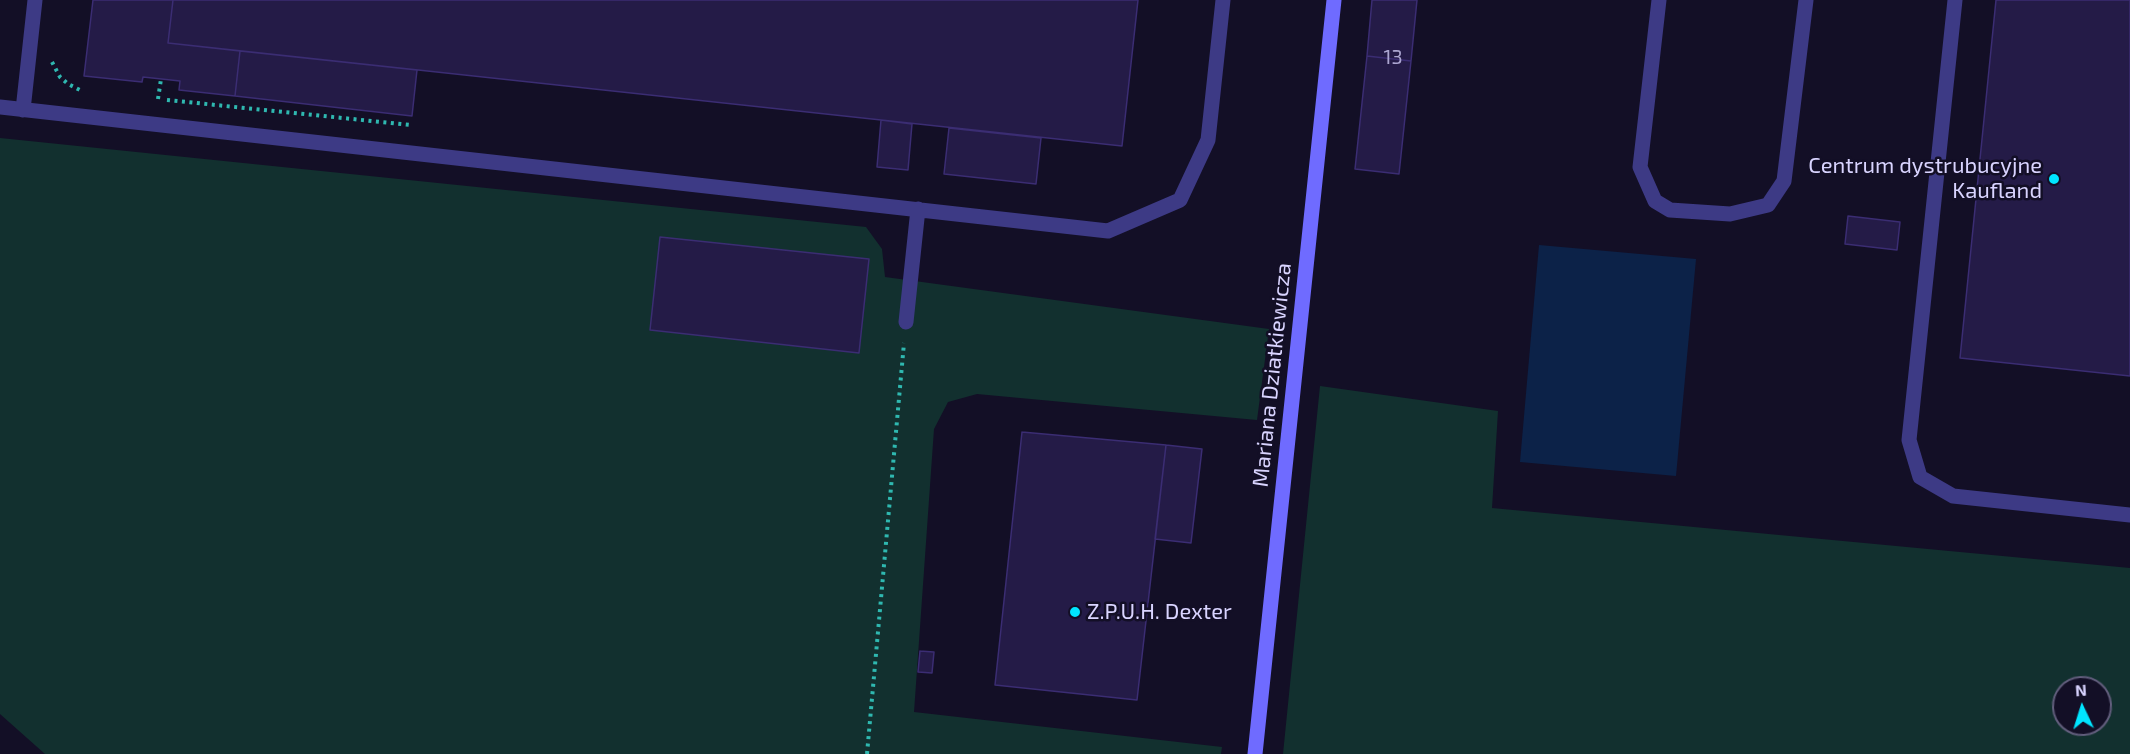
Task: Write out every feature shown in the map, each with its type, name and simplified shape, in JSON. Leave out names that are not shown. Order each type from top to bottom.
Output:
[{"type":"street","name":"Mariana Dziatkiewicza","points":[[1255,754],[1334,0]]},
{"type":"lane","points":[[23,110],[35,0]]},
{"type":"lane","points":[[0,107],[1108,231],[1180,200],[1208,140],[1223,0]]},
{"type":"lane","points":[[1659,0],[1640,167],[1655,201],[1670,210],[1730,214],[1768,205],[1784,181],[1806,0]]},
{"type":"lane","points":[[1955,0],[1910,440],[1920,477],[1953,496],[2130,515]]},
{"type":"lane","points":[[906,322],[918,209]]},
{"type":"path","points":[[51,56],[53,66],[60,77],[80,91],[91,92]]},
{"type":"path","points":[[158,99],[161,79]]},
{"type":"path","points":[[147,98],[411,125]]},
{"type":"path","points":[[867,754],[906,322]]},
{"type":"green space","points":[[0,138],[866,227],[882,249],[885,277],[1269,329],[1257,420],[977,394],[948,402],[934,429],[914,712],[1222,747],[1221,754],[45,754],[0,714]]},
{"type":"green space","points":[[1320,386],[1498,411],[1492,508],[2130,568],[2130,754],[1283,754]]},
{"type":"water","points":[[1539,245],[1696,259],[1676,476],[1520,462]]},
{"type":"building","points":[[93,0],[173,0],[168,43],[240,51],[235,96],[179,90],[180,81],[143,77],[142,82],[84,76]]},
{"type":"building","points":[[173,0],[1138,0],[1122,146],[168,43]]},
{"type":"building","points":[[1372,0],[1417,0],[1411,61],[1367,56]]},
{"type":"building","name":"Centrum dystrubucyjne Kaufland","points":[[1996,0],[2130,0],[2130,376],[1960,358]]},
{"type":"building","points":[[240,51],[417,70],[412,116],[235,96]]},
{"type":"building","points":[[1367,56],[1411,61],[1399,174],[1355,169]]},
{"type":"building","points":[[881,120],[912,124],[908,170],[877,167]]},
{"type":"building","points":[[949,128],[1041,138],[1036,184],[944,174]]},
{"type":"building","points":[[1848,216],[1900,222],[1897,250],[1845,244]]},
{"type":"building","points":[[660,237],[869,259],[859,353],[650,330]]},
{"type":"building","name":"Z.P.U.H. Dexter","points":[[1022,432],[1166,445],[1137,700],[995,685]]},
{"type":"building","points":[[1166,445],[1202,449],[1191,543],[1155,539]]},
{"type":"building","points":[[920,651],[934,652],[932,673],[918,672]]},
{"type":"place","name":"Centrum dystrubucyjne Kaufland","points":[[2054,179]]},
{"type":"place","name":"Z.P.U.H. Dexter","points":[[1075,612]]}]
